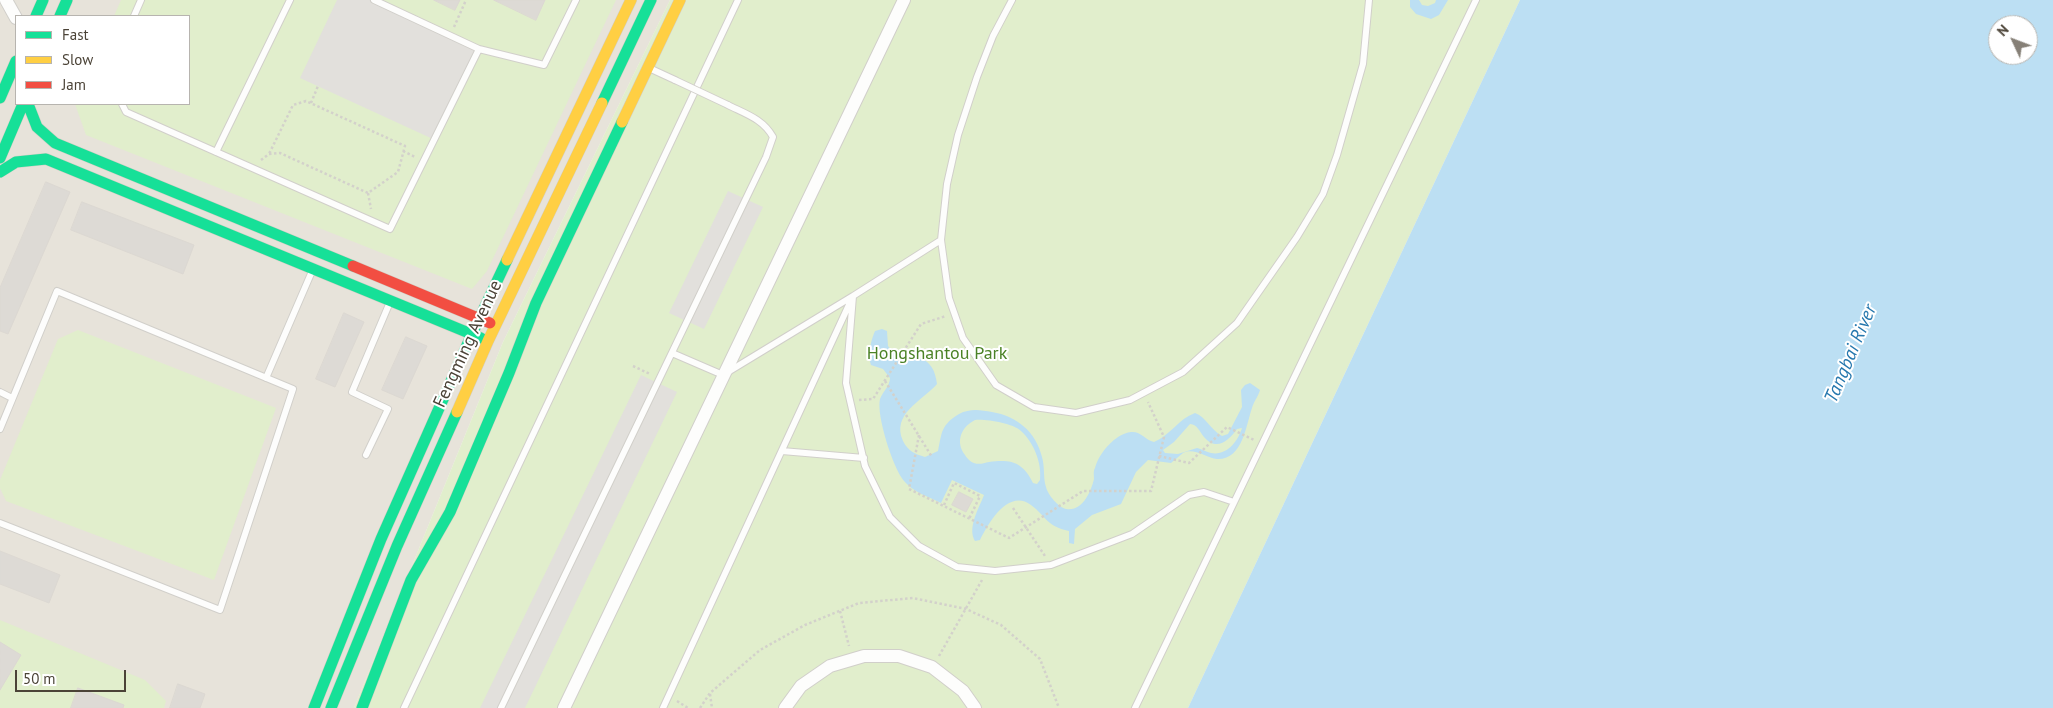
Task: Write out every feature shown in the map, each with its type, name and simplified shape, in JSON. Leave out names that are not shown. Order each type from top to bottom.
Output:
[{"type":"street","points":[[6,0],[15,16]]},
{"type":"street","points":[[36,15],[43,0]]},
{"type":"street","points":[[60,15],[67,0]]},
{"type":"street","name":"Fengming Avenue","points":[[314,708],[381,539],[472,334],[630,0]]},
{"type":"street","name":"Fengming Avenue","points":[[332,708],[397,546],[488,340],[651,0]]},
{"type":"street","points":[[362,708],[411,580],[450,512],[536,304],[680,0]]},
{"type":"street","points":[[564,708],[904,0]]},
{"type":"street","points":[[0,98],[15,62]]},
{"type":"street","points":[[0,158],[23,105]]},
{"type":"street","points":[[28,105],[37,127],[55,143],[495,326]]},
{"type":"street","points":[[0,172],[16,162],[46,159],[488,340]]},
{"type":"street","points":[[785,708],[802,686],[830,666],[864,656],[899,656],[932,667],[963,691],[974,708]]},
{"type":"lane","points":[[134,15],[141,0]]},
{"type":"lane","points":[[216,152],[290,0]]},
{"type":"lane","points":[[374,0],[479,49],[544,65],[576,0]]},
{"type":"lane","points":[[404,708],[738,0]]},
{"type":"lane","points":[[1012,0],[993,36],[958,135],[947,184],[941,240],[949,298],[963,338],[996,385],[1034,407],[1076,413],[1130,400],[1183,372],[1237,323],[1297,237],[1323,194],[1337,155],[1363,64],[1370,0]]},
{"type":"lane","points":[[1135,708],[1476,0]]},
{"type":"lane","points":[[122,105],[126,112],[390,229],[479,49]]},
{"type":"lane","points":[[501,708],[766,157],[773,137],[767,127],[757,119],[648,67]]},
{"type":"lane","points":[[672,353],[723,375],[941,240]]},
{"type":"lane","points":[[266,378],[314,269]]},
{"type":"lane","points":[[0,429],[57,291],[293,390],[220,610],[0,523]]},
{"type":"lane","points":[[853,296],[846,383],[866,466],[890,517],[919,546],[957,567],[995,571],[1051,565],[1132,534],[1188,495],[1204,492],[1234,502]]},
{"type":"lane","points":[[663,708],[853,296]]},
{"type":"lane","points":[[366,455],[388,409],[352,392],[391,301]]},
{"type":"lane","points":[[0,392],[12,398]]},
{"type":"lane","points":[[782,451],[864,458]]},
{"type":"path","points":[[450,36],[466,0]]},
{"type":"path","points":[[311,103],[318,86]]},
{"type":"path","points":[[252,168],[269,154],[293,105],[306,101],[404,146],[398,172],[368,193],[280,153],[269,154]]},
{"type":"path","points":[[850,400],[873,399],[921,324],[955,313]]},
{"type":"path","points":[[633,366],[659,379]]},
{"type":"path","points":[[885,381],[932,457]]},
{"type":"path","points":[[918,436],[909,489],[1009,538],[1083,491],[1151,491],[1164,437],[1144,393]]},
{"type":"path","points":[[1159,456],[1190,463],[1227,427],[1263,443]]},
{"type":"path","points":[[943,506],[954,484],[980,496],[969,519]]},
{"type":"path","points":[[1013,508],[1051,565]]},
{"type":"path","points":[[932,667],[988,570]]},
{"type":"path","points":[[700,708],[710,693],[760,650],[805,625],[859,603],[913,598],[966,609],[1000,625],[1040,659],[1059,708]]},
{"type":"path","points":[[840,611],[852,659]]},
{"type":"path","points":[[710,693],[712,708]]},
{"type":"shaded area","points":[[0,0],[670,0],[503,342],[354,708],[0,708]]},
{"type":"shaded area","points":[[337,0],[374,0],[479,49],[435,140],[300,78]]},
{"type":"shaded area","points":[[728,191],[763,207],[704,329],[669,313]]},
{"type":"shaded area","points":[[641,375],[677,392],[525,708],[480,708]]},
{"type":"green space","points":[[121,0],[616,0],[487,271],[472,289],[86,135],[75,105],[190,105],[190,15],[114,15]]},
{"type":"green space","name":"Hongshantou Park","points":[[670,0],[1520,0],[1188,708],[354,708],[503,342]]},
{"type":"green space","points":[[78,330],[276,408],[214,580],[6,501],[0,488],[0,480],[58,339]]},
{"type":"green space","points":[[0,620],[145,680],[166,701],[164,708],[0,708]]},
{"type":"water","points":[[1410,0],[1419,0],[1422,5],[1428,6],[1435,3],[1436,0],[1448,0],[1439,15],[1431,19],[1416,14],[1410,7]]},
{"type":"water","name":"Tangbai River","points":[[1520,0],[2053,0],[2053,708],[1188,708]]},
{"type":"water","points":[[882,329],[887,331],[888,346],[891,350],[922,358],[932,367],[937,384],[910,409],[901,423],[900,431],[903,441],[910,450],[925,457],[938,451],[943,430],[953,418],[963,412],[980,410],[1010,417],[1024,427],[1035,440],[1043,461],[1047,490],[1057,503],[1066,509],[1077,507],[1085,500],[1093,484],[1094,470],[1100,456],[1108,445],[1119,436],[1134,432],[1154,442],[1195,413],[1222,436],[1228,434],[1242,407],[1241,390],[1245,385],[1250,383],[1260,390],[1242,440],[1233,454],[1226,458],[1217,459],[1188,451],[1197,448],[1211,453],[1227,450],[1238,438],[1242,428],[1237,429],[1222,443],[1214,444],[1204,437],[1197,427],[1190,424],[1174,442],[1163,450],[1165,453],[1178,454],[1186,451],[1171,463],[1148,460],[1136,472],[1121,504],[1092,515],[1075,529],[1074,544],[1069,543],[1069,531],[1051,524],[1036,509],[1023,501],[1014,501],[1007,504],[988,525],[980,540],[975,541],[972,530],[973,524],[984,495],[952,480],[941,503],[921,494],[904,481],[895,465],[886,441],[879,407],[880,399],[889,384],[890,378],[883,369],[871,365],[869,357],[875,331]],"holes":[[[975,420],[999,422],[1012,426],[1026,436],[1036,454],[1040,467],[1040,480],[1037,484],[1033,483],[1025,470],[1016,464],[1004,461],[978,464],[969,460],[962,450],[960,445],[961,435],[966,427]]]},
{"type":"building","points":[[434,0],[460,0],[455,10]]},
{"type":"building","points":[[494,0],[545,0],[536,20]]},
{"type":"building","points":[[46,182],[70,192],[8,334],[0,331],[0,288]]},
{"type":"building","points":[[82,202],[194,245],[183,274],[71,230]]},
{"type":"building","points":[[344,313],[364,322],[335,387],[316,379]]},
{"type":"building","points":[[406,337],[427,346],[403,399],[382,390]]},
{"type":"building","points":[[959,492],[973,499],[966,512],[952,505]]},
{"type":"building","points":[[0,551],[60,575],[49,603],[0,584]]},
{"type":"building","points":[[0,642],[21,655],[0,690]]},
{"type":"building","points":[[178,684],[205,694],[200,708],[170,708]]},
{"type":"building","points":[[78,688],[124,705],[123,708],[71,708]]},
{"type":"traffic: fast","points":[[36,15],[43,0]]},
{"type":"traffic: fast","points":[[60,15],[67,0]]},
{"type":"traffic: fast","points":[[602,103],[651,0]]},
{"type":"traffic: fast","points":[[0,98],[15,63]]},
{"type":"traffic: fast","points":[[0,158],[23,105]]},
{"type":"traffic: fast","points":[[28,105],[37,127],[55,143],[353,266]]},
{"type":"traffic: fast","points":[[362,708],[411,580],[450,512],[509,373],[536,303],[622,122]]},
{"type":"traffic: fast","points":[[0,172],[16,162],[46,159],[481,338]]},
{"type":"traffic: fast","points":[[314,708],[381,539],[507,260]]},
{"type":"traffic: fast","points":[[331,708],[397,546],[457,412]]},
{"type":"traffic: slow","points":[[507,260],[631,0]]},
{"type":"traffic: slow","points":[[622,122],[680,0]]},
{"type":"traffic: slow","points":[[457,412],[488,341],[602,103]]},
{"type":"traffic: jam","points":[[353,266],[490,323]]}]
